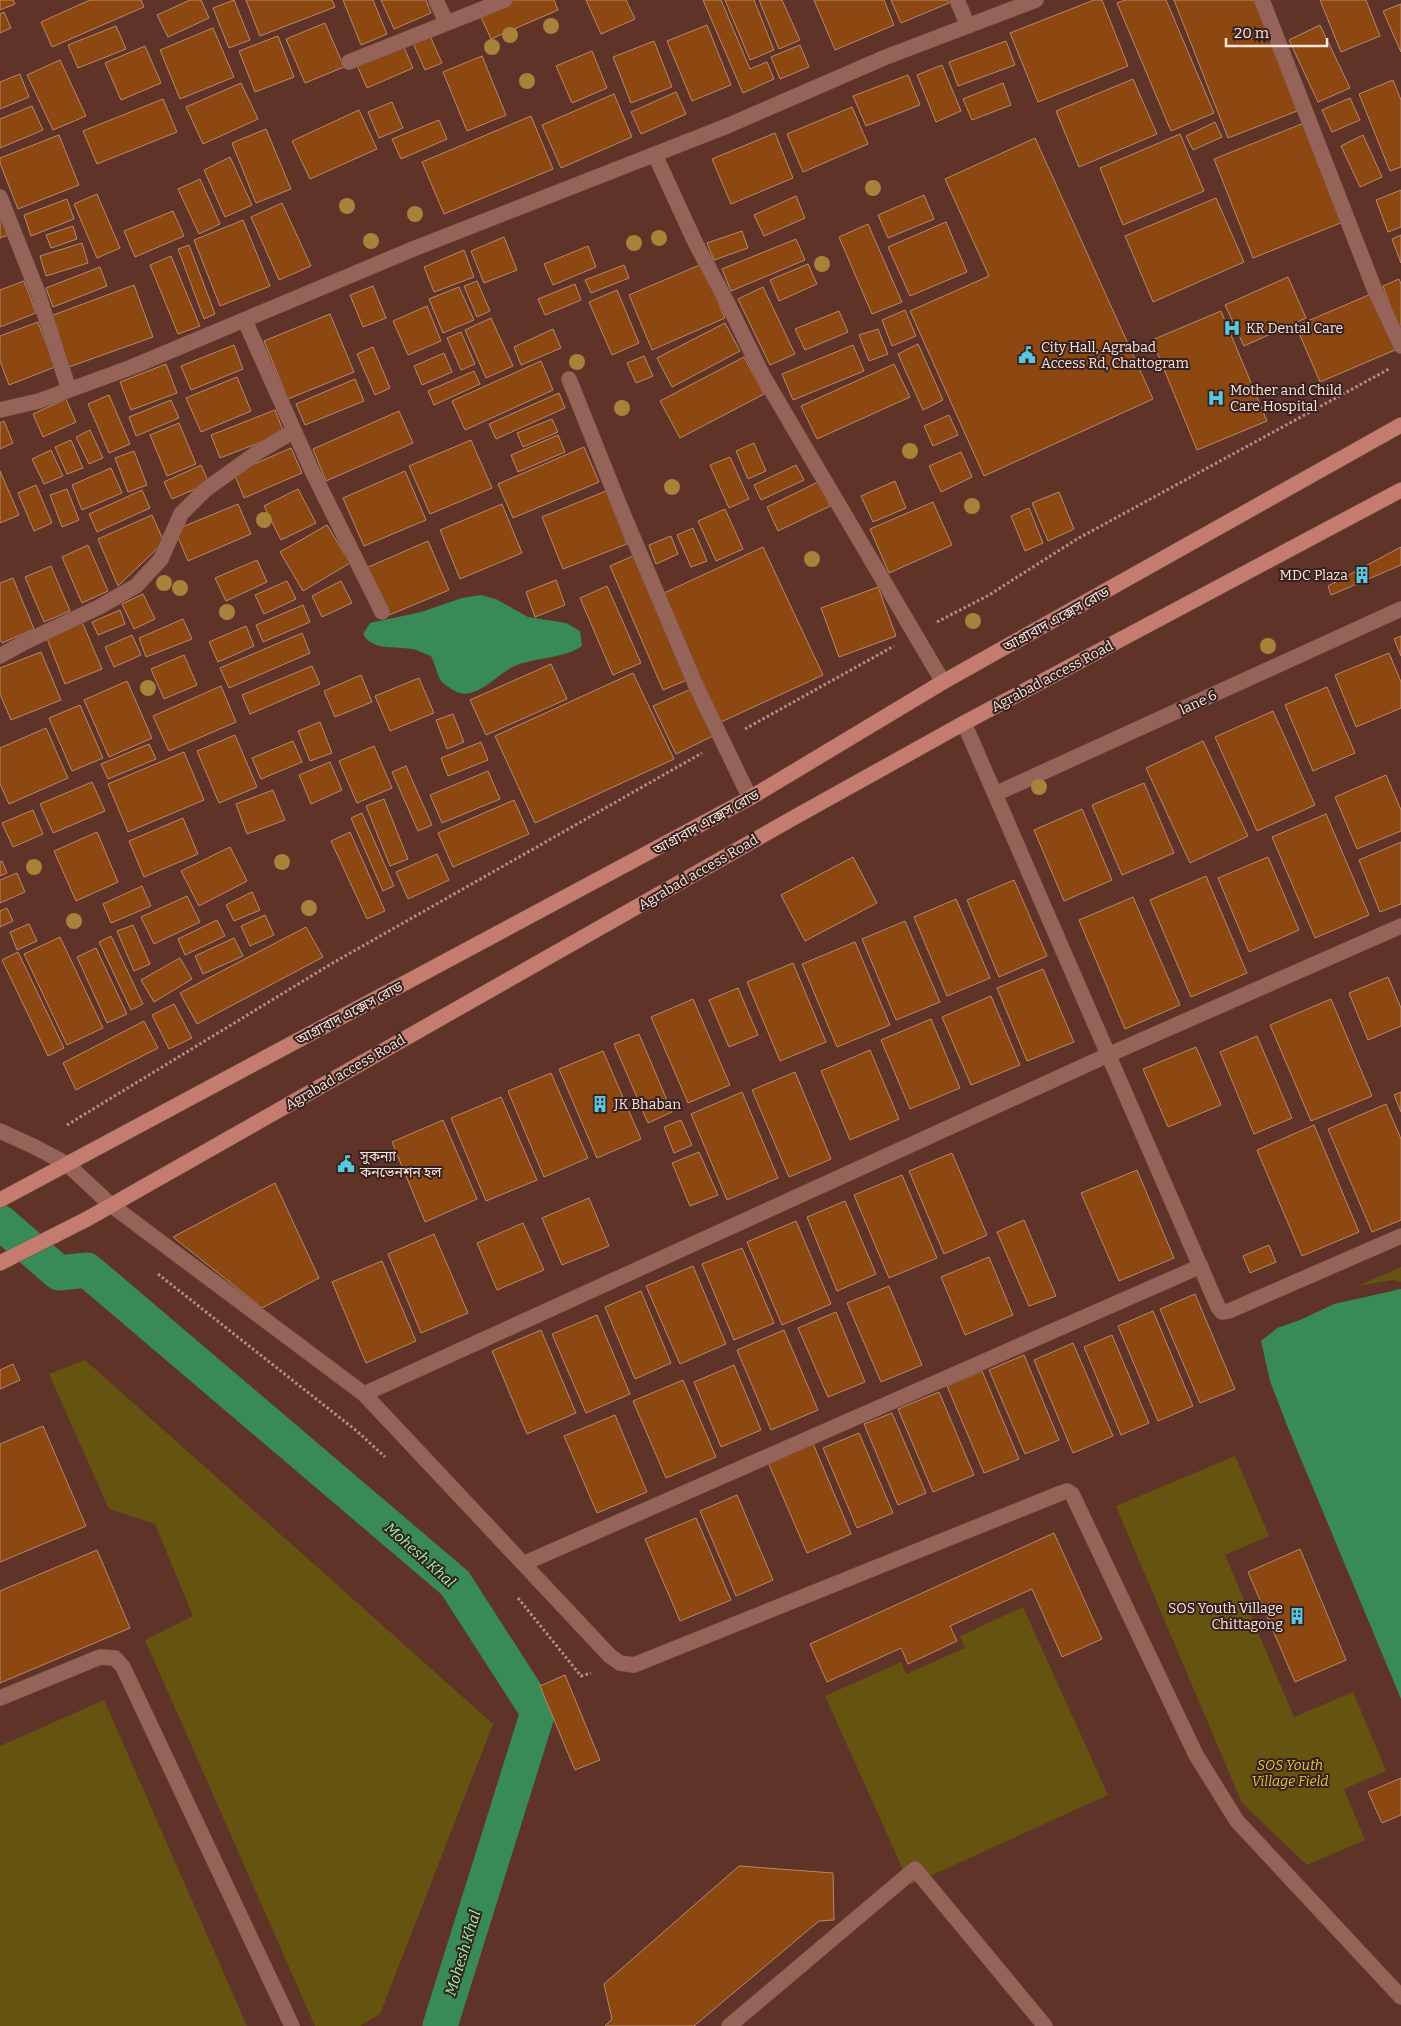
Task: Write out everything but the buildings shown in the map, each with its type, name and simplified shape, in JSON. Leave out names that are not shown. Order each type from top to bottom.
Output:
[{"type":"main road","name":"আগ্রাবাদ এক্সেস রোড","points":[[0,1200],[750,798],[943,682],[1401,425]]},
{"type":"main road","name":"Agrabad access Road","points":[[0,1264],[87,1219],[755,839],[964,723],[1401,490]]},
{"type":"street","points":[[436,0],[446,22]]},
{"type":"street","points":[[349,62],[505,0]]},
{"type":"street","points":[[957,0],[968,26]]},
{"type":"street","points":[[0,410],[39,401],[132,367],[413,250],[727,126],[886,57],[1036,0]]},
{"type":"street","points":[[1262,0],[1374,288],[1401,346]]},
{"type":"street","points":[[655,155],[695,242],[763,376],[943,682]]},
{"type":"street","points":[[0,197],[38,293],[70,390]]},
{"type":"street","points":[[245,321],[313,473],[382,612]]},
{"type":"street","points":[[569,379],[697,688],[750,798]]},
{"type":"street","points":[[0,656],[22,643],[99,607],[136,586],[161,559],[181,514],[205,490],[258,452],[294,431]]},
{"type":"street","name":"lane 6","points":[[995,794],[1401,609]]},
{"type":"street","points":[[964,723],[1222,1312],[1401,1236]]},
{"type":"street","points":[[364,1394],[1108,1055],[1401,926]]},
{"type":"street","points":[[0,1131],[36,1147],[67,1164],[111,1205],[364,1394],[610,1656],[620,1663],[634,1665],[1067,1491],[1072,1494],[1196,1755],[1238,1821],[1401,1997]]},
{"type":"street","points":[[525,1564],[1201,1266]]},
{"type":"street","points":[[0,1698],[100,1658],[114,1658],[123,1667],[292,2026]]},
{"type":"street","points":[[729,2026],[915,1869],[1045,2026]]},
{"type":"path","points":[[157,1274],[358,1432],[386,1457]]},
{"type":"path","points":[[516,1596],[581,1676],[620,1663]]},
{"type":"green space","points":[[1401,1267],[1401,1282],[1393,1280],[1358,1286]]},
{"type":"green space","points":[[85,1360],[493,1724],[380,2014],[360,2026],[315,2026],[145,1640],[193,1616],[155,1524],[109,1509],[49,1374]]},
{"type":"green space","name":"SOS Youth Village Field","points":[[1235,1456],[1269,1536],[1225,1555],[1294,1717],[1353,1692],[1386,1771],[1344,1789],[1365,1840],[1307,1865],[1242,1803],[1116,1506]]},
{"type":"green space","points":[[1023,1607],[1108,1795],[910,1885],[825,1696],[901,1662],[906,1674],[965,1648],[960,1636]]},
{"type":"green space","points":[[104,1700],[247,2026],[0,2026],[0,1746]]},
{"type":"shaded area","points":[[481,595],[496,599],[528,617],[566,623],[580,631],[582,646],[558,656],[517,665],[484,687],[467,694],[459,693],[442,682],[431,656],[405,648],[384,647],[372,643],[363,634],[370,623],[421,612],[462,598]]},
{"type":"shaded area","points":[[1401,1289],[1401,1699],[1288,1428],[1270,1381],[1261,1341],[1277,1328],[1300,1320],[1334,1304]]},
{"type":"waterway","name":"Mohesh Khal","points":[[0,1222],[59,1273],[87,1270],[455,1583],[538,1712],[440,2026]]},
{"type":"place","name":"KR Dental Care","points":[[1232,328]]},
{"type":"place","name":"City Hall, Agrabad Access Rd, Chattogram","points":[[1027,355]]},
{"type":"place","name":"Mother and Child Care Hospital","points":[[1216,398]]},
{"type":"place","name":"MDC Plaza","points":[[1362,575]]},
{"type":"place","name":"JK Bhaban","points":[[600,1104]]},
{"type":"place","name":"সুকন্যা কনভেনশন হল","points":[[346,1164]]},
{"type":"place","name":"SOS Youth Village Chittagong","points":[[1297,1616]]}]
